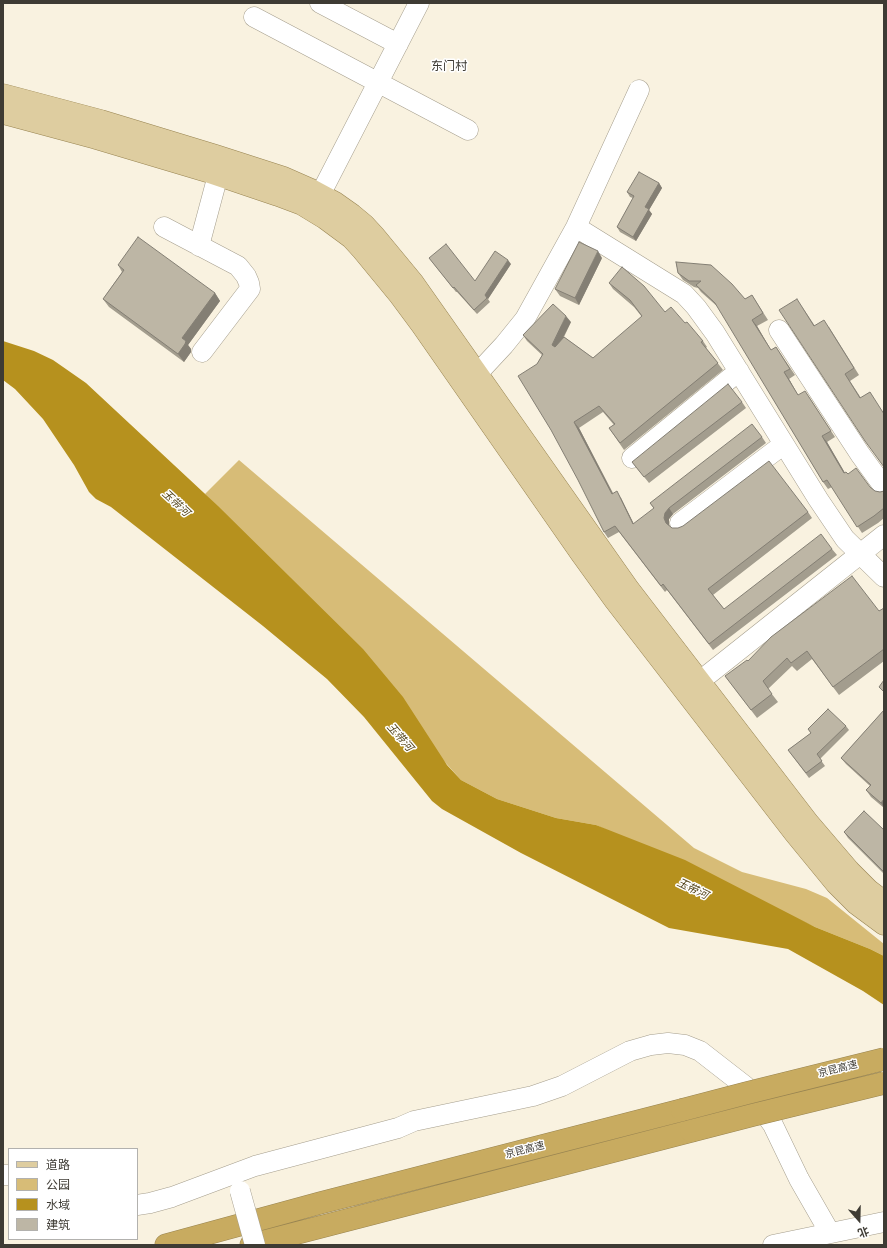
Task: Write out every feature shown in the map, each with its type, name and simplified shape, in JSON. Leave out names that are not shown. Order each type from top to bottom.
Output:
[{"type":"highway","name":"京昆高速","points":[[166,1245],[312,1205],[747,1093],[884,1060]]},
{"type":"highway","points":[[251,1245],[691,1131],[884,1083]]},
{"type":"main road","points":[[3,95],[100,121],[284,178],[309,189],[352,215],[375,237],[413,283],[629,590],[831,851],[864,886],[884,902]]},
{"type":"main road","points":[[3,113],[96,138],[278,195],[302,204],[342,230],[362,249],[422,325],[615,600],[794,833],[836,883],[857,904],[884,924]]},
{"type":"street","points":[[320,3],[398,44]]},
{"type":"street","points":[[320,195],[419,3]]},
{"type":"street","points":[[254,17],[468,130]]},
{"type":"street","points":[[477,374],[504,345],[525,319],[576,227],[639,90]]},
{"type":"street","points":[[199,246],[218,175]]},
{"type":"street","points":[[164,227],[238,266],[246,276],[249,283],[250,289],[202,352]]},
{"type":"street","points":[[576,227],[684,294],[705,319],[845,539],[884,577]]},
{"type":"street","points":[[780,330],[860,454],[884,487]]},
{"type":"street","points":[[632,458],[739,371]]},
{"type":"street","points":[[680,523],[784,444]]},
{"type":"street","points":[[700,681],[884,535]]},
{"type":"street","points":[[138,1205],[238,1182],[255,1166],[398,1128],[414,1121],[533,1096],[562,1086],[630,1051],[651,1044],[668,1043],[684,1045],[700,1051],[744,1086],[773,1125],[799,1179],[830,1233]]},
{"type":"street","points":[[238,1182],[255,1245]]},
{"type":"street","points":[[773,1245],[879,1223]]},
{"type":"green space","points":[[239,460],[694,848],[742,872],[806,889],[827,898],[884,944],[884,956],[815,927],[596,825],[556,818],[497,799],[461,780],[205,494]]},
{"type":"water","name":"玉带河","points":[[3,341],[34,351],[53,360],[86,383],[218,506],[363,649],[403,697],[447,765],[461,780],[497,799],[556,818],[596,825],[685,860],[815,927],[884,956],[884,1005],[863,991],[788,949],[669,928],[521,853],[442,809],[432,801],[364,717],[327,679],[263,626],[111,507],[96,499],[89,492],[74,465],[43,419],[15,389],[3,380]]},
{"type":"building","points":[[639,172],[659,183],[645,207],[649,209],[633,237],[617,227],[634,196],[627,192]]},
{"type":"building","points":[[138,237],[215,293],[182,338],[186,341],[178,354],[103,299],[124,270],[118,265]]},
{"type":"building","points":[[579,242],[598,251],[575,298],[555,289]]},
{"type":"building","points":[[446,244],[475,281],[495,251],[508,260],[485,295],[487,298],[474,310],[454,287],[453,288],[429,258]]},
{"type":"building","points":[[676,262],[711,265],[732,284],[745,299],[752,295],[763,313],[752,320],[771,350],[776,347],[790,369],[784,372],[798,395],[805,391],[831,431],[822,436],[844,473],[846,472],[848,474],[856,468],[870,487],[875,491],[884,491],[884,508],[857,527],[827,480],[823,482],[715,303],[696,285],[701,281],[689,281],[678,273]]},
{"type":"building","points":[[622,267],[644,286],[665,312],[671,307],[685,323],[687,322],[703,341],[701,342],[718,363],[620,443],[609,428],[615,424],[599,406],[574,422],[612,494],[617,491],[633,524],[654,508],[650,503],[752,424],[762,437],[669,508],[665,513],[664,518],[666,523],[672,528],[683,526],[769,461],[808,512],[708,589],[724,609],[821,534],[832,549],[709,644],[663,584],[661,586],[615,526],[604,532],[551,430],[518,376],[537,364],[543,354],[523,335],[553,304],[566,316],[552,345],[555,347],[564,337],[593,358],[642,316],[630,300],[609,283]]},
{"type":"building","points":[[797,299],[814,326],[824,320],[854,368],[845,374],[860,398],[870,392],[884,414],[884,467],[865,441],[779,310]]},
{"type":"building","points":[[728,384],[742,402],[644,477],[632,462]]},
{"type":"building","points":[[852,576],[879,611],[884,608],[884,649],[833,687],[807,651],[791,663],[787,658],[763,681],[772,694],[751,710],[725,676],[747,660],[748,661],[771,637]]},
{"type":"building","points":[[884,680],[884,692],[879,687]]},
{"type":"building","points":[[828,709],[846,726],[817,754],[822,761],[806,773],[788,750],[811,733],[808,729]]},
{"type":"building","points":[[884,710],[884,799],[881,803],[866,790],[871,785],[841,758]]},
{"type":"building","points":[[864,811],[884,830],[884,872],[844,832]]},
{"type":"district","name":"东门村","points":[[449,68]]}]
